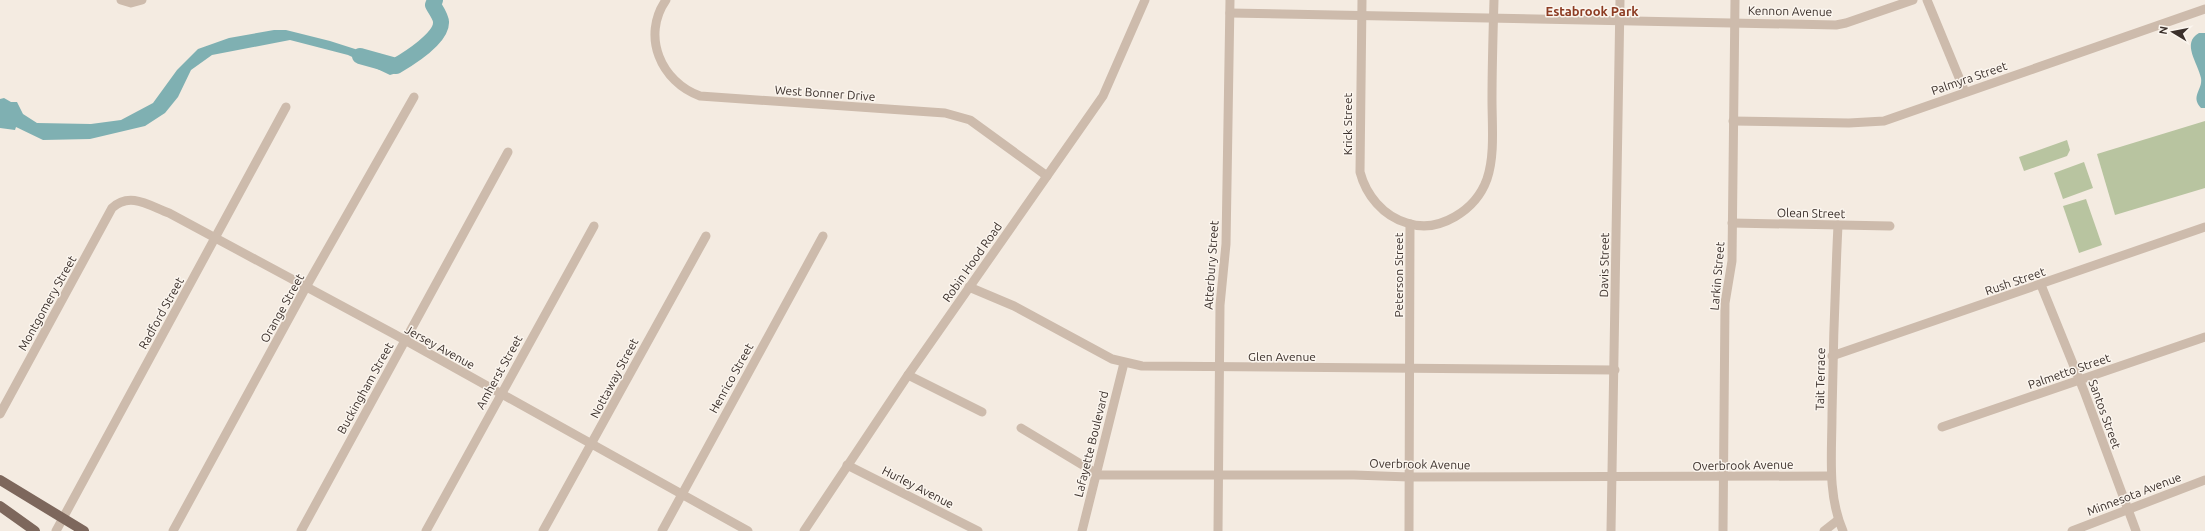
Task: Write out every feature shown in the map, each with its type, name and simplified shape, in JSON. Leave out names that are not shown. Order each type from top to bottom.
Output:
[{"type":"main road","points":[[0,480],[84,531]]},
{"type":"main road","points":[[0,506],[35,531]]},
{"type":"street","points":[[121,0],[131,3],[142,0]]},
{"type":"street","name":"West Bonner Drive","points":[[666,0],[659,14],[656,28],[658,55],[669,75],[682,87],[692,93],[700,96],[945,113],[958,116],[970,120],[1047,176]]},
{"type":"street","name":"Robin Hood Road","points":[[804,531],[908,375],[1106,90],[1145,0]]},
{"type":"street","name":"Atterbury Street","points":[[1218,531],[1220,305],[1226,244],[1230,0]]},
{"type":"street","name":"Krick Street","points":[[1362,0],[1360,172],[1363,182],[1373,199],[1397,219],[1410,224]]},
{"type":"street","name":"Peterson Street","points":[[1409,531],[1410,224],[1427,226],[1454,217],[1473,202],[1487,179],[1490,168],[1494,0]]},
{"type":"street","name":"Davis Street","points":[[1611,531],[1615,370],[1620,0]]},
{"type":"street","name":"Larkin Street","points":[[1723,531],[1726,303],[1732,261],[1735,0]]},
{"type":"street","name":"Kennon Avenue","points":[[1230,13],[1846,24],[1913,0]]},
{"type":"street","points":[[1927,0],[1965,92]]},
{"type":"street","name":"Palmyra Street","points":[[1733,121],[1872,123],[1884,121],[2205,9]]},
{"type":"street","name":"Orange Street","points":[[173,531],[306,287],[414,97]]},
{"type":"street","name":"Radford Street","points":[[56,531],[286,107]]},
{"type":"street","name":"Buckingham Street","points":[[301,531],[508,152]]},
{"type":"street","name":"Jersey Avenue","points":[[117,204],[127,199],[136,200],[169,213],[748,531]]},
{"type":"street","name":"Montgomery Street","points":[[0,414],[109,215],[117,204]]},
{"type":"street","name":"Olean Street","points":[[1732,223],[1890,226]]},
{"type":"street","name":"Tait Terrace","points":[[1838,225],[1832,356],[1831,476],[1832,494],[1838,520],[1843,531]]},
{"type":"street","name":"Amherst Street","points":[[426,531],[500,394],[594,226]]},
{"type":"street","name":"Rush Street","points":[[1832,356],[2041,285],[2205,227]]},
{"type":"street","name":"Nottaway Street","points":[[543,531],[706,236]]},
{"type":"street","name":"Henrico Street","points":[[662,531],[823,236]]},
{"type":"street","name":"Santos Street","points":[[2041,285],[2080,380],[2136,531]]},
{"type":"street","name":"Glen Avenue","points":[[969,287],[1014,306],[1124,363],[1142,366],[1219,368],[1615,370]]},
{"type":"street","name":"Palmetto Street","points":[[1942,427],[2205,337]]},
{"type":"street","name":"Lafayette Boulevard","points":[[1082,531],[1124,363]]},
{"type":"street","points":[[908,375],[982,412]]},
{"type":"street","points":[[1021,428],[1096,474]]},
{"type":"street","name":"Hurley Avenue","points":[[847,465],[978,531]]},
{"type":"street","name":"Overbrook Avenue","points":[[1096,474],[1219,476],[1354,475],[1409,477],[1831,476]]},
{"type":"street","name":"Minnesota Avenue","points":[[2072,531],[2205,480]]},
{"type":"street","points":[[1824,531],[1838,520]]},
{"type":"green space","points":[[2205,121],[2205,188],[2115,215],[2097,154]]},
{"type":"green space","points":[[2067,140],[2070,150],[2067,156],[2024,171],[2019,157]]},
{"type":"green space","points":[[2084,162],[2093,188],[2063,199],[2054,173]]},
{"type":"green space","points":[[2086,199],[2102,245],[2079,253],[2063,206]]},
{"type":"water","points":[[432,0],[438,0],[447,18],[437,34],[415,60],[407,67],[390,75],[348,55],[290,40],[212,55],[191,70],[178,97],[165,113],[145,126],[90,139],[43,140],[16,127],[15,130],[0,128],[0,99],[4,98],[11,102],[17,102],[23,114],[37,123],[91,124],[121,120],[153,103],[177,70],[198,49],[229,38],[274,30],[286,30],[330,41],[355,49],[385,64],[406,64],[440,21],[442,23],[443,13]]},
{"type":"water","points":[[2199,33],[2205,33],[2205,108],[2201,108],[2197,100],[2201,78],[2191,48],[2191,42]]},
{"type":"waterway","points":[[360,56],[396,66],[416,53],[436,35],[440,28],[440,18],[433,5],[435,0]]},
{"type":"district","name":"Estabrook Park","points":[[1592,11]]}]
